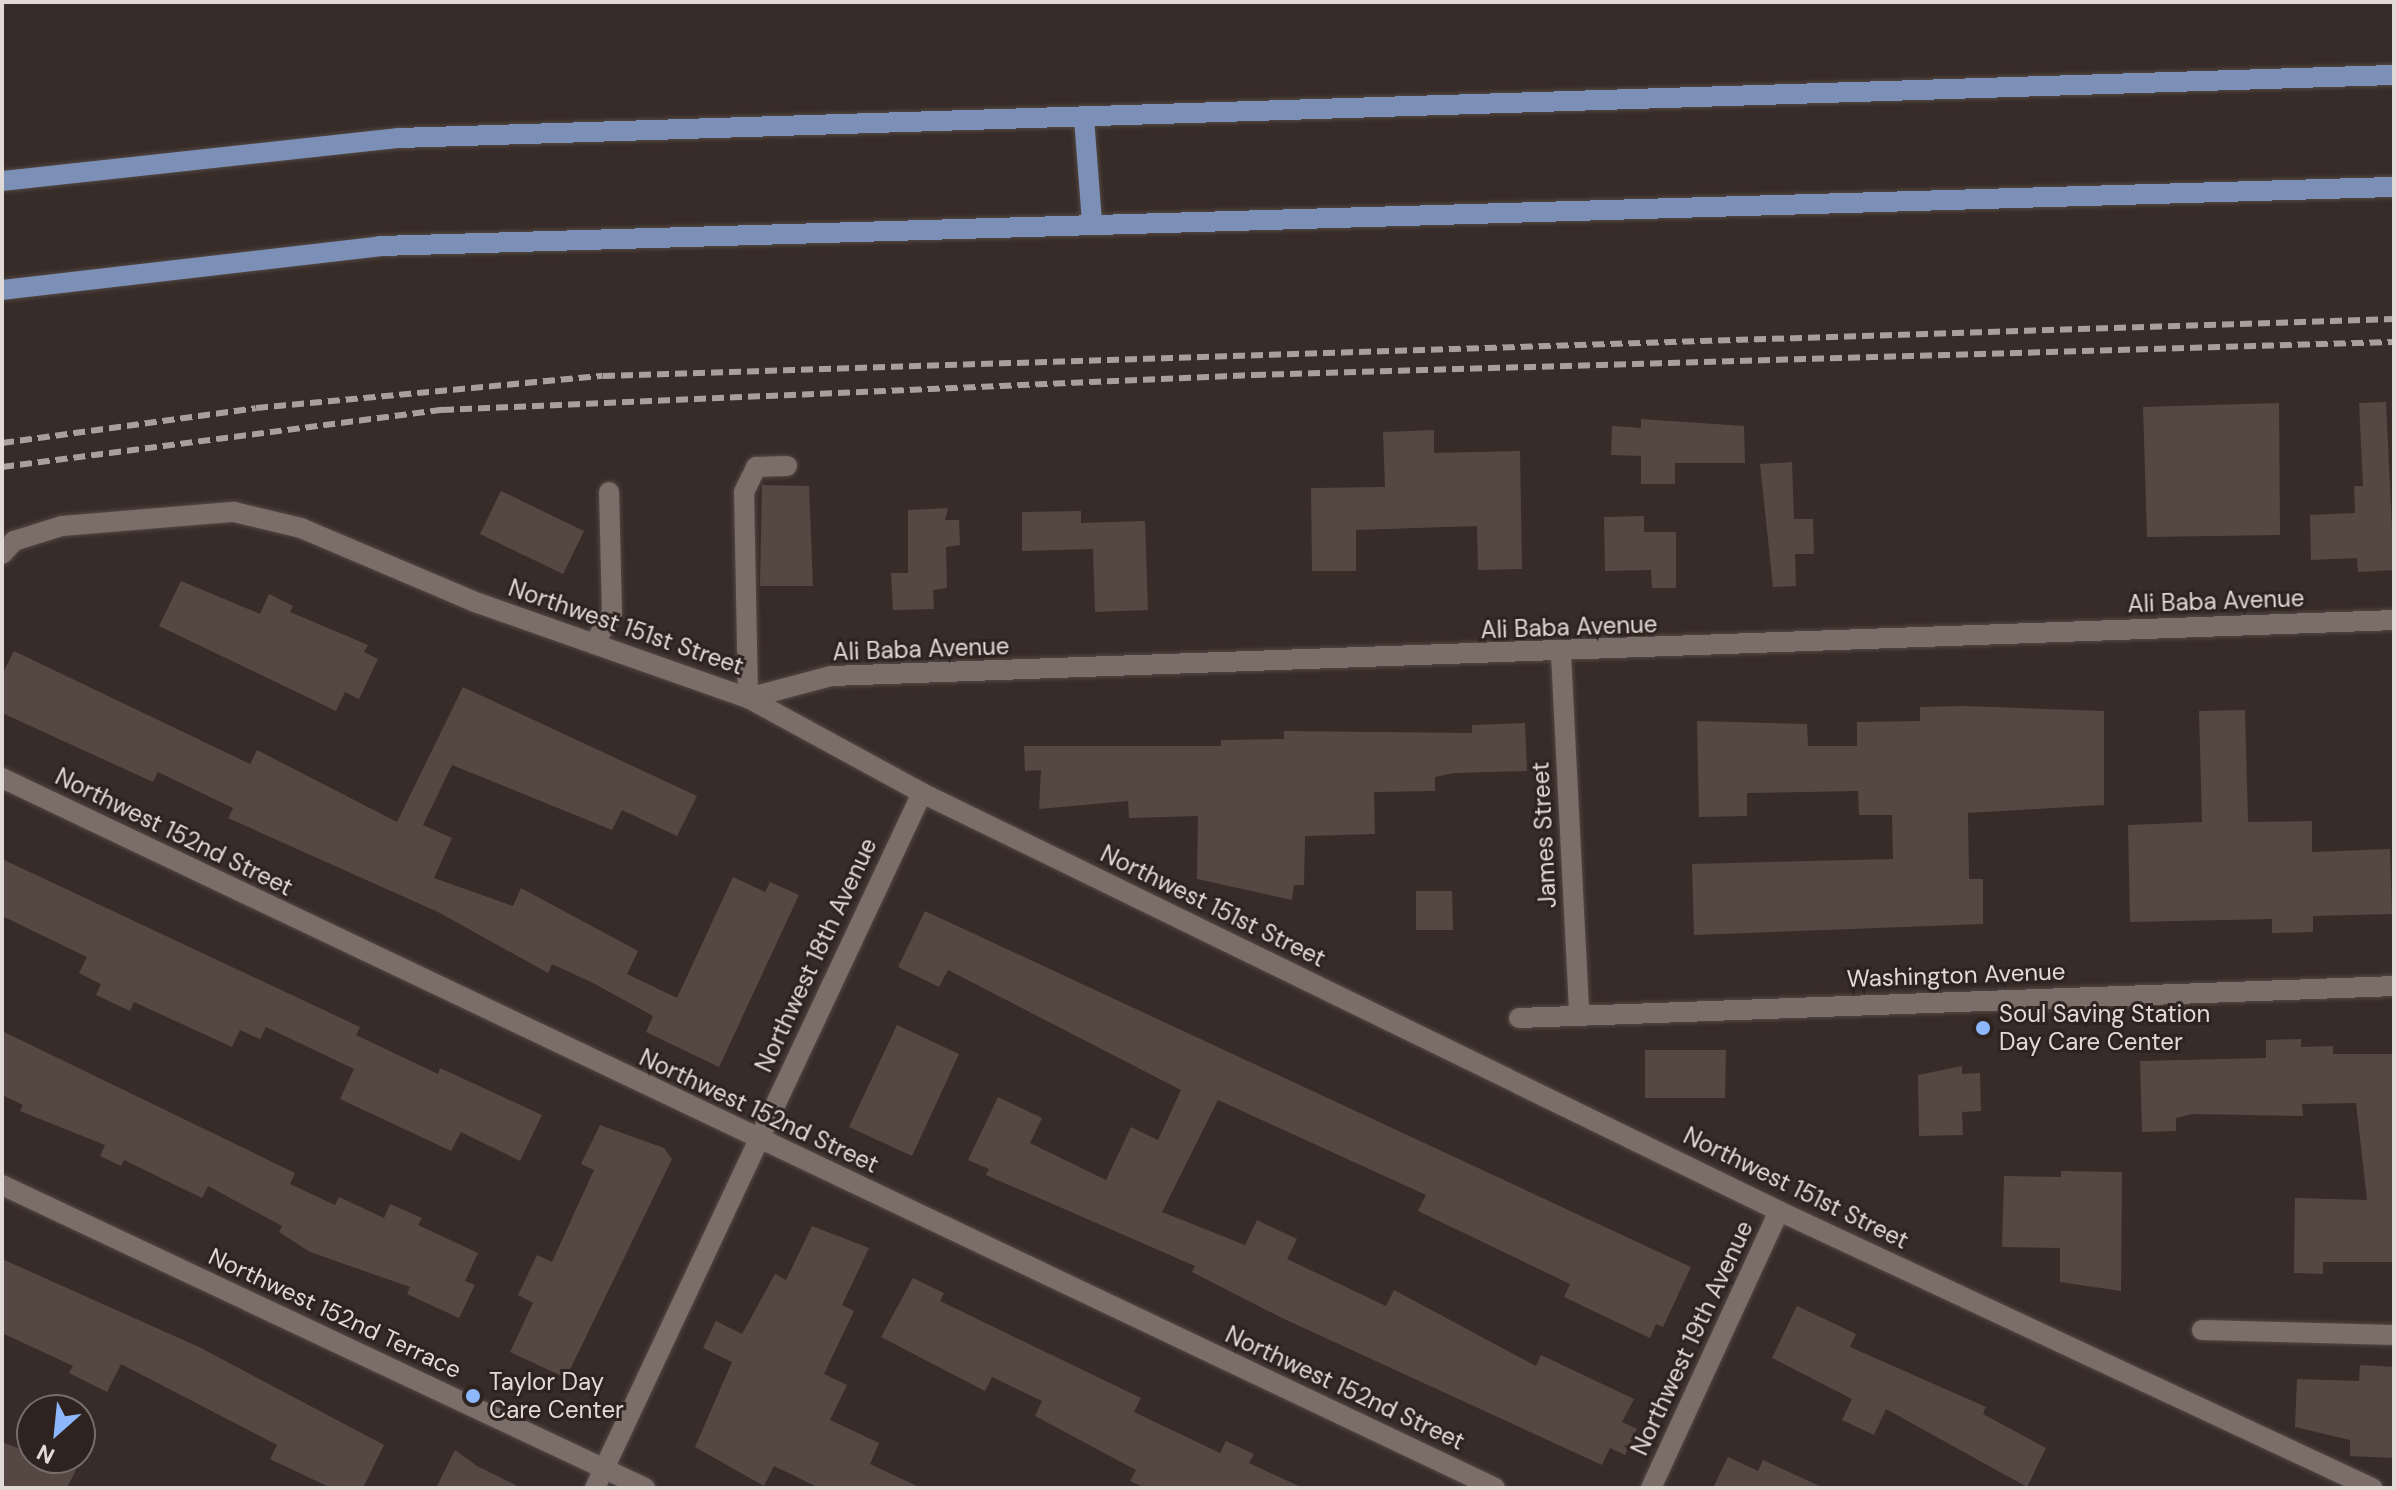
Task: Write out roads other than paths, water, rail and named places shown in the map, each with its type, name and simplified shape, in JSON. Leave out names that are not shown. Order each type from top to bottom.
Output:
[{"type":"main road","points":[[2,181],[399,138],[2394,75]]},
{"type":"main road","points":[[1084,118],[1092,221]]},
{"type":"main road","points":[[2,290],[380,246],[1092,221],[2394,187]]},
{"type":"street","points":[[748,698],[744,492],[756,467],[787,466]]},
{"type":"street","points":[[594,644],[612,613],[609,492]]},
{"type":"street","name":"Northwest 151st Street","points":[[2,554],[14,541],[62,526],[234,512],[301,528],[594,644],[748,698],[922,793],[1779,1211],[2372,1488]]},
{"type":"street","name":"Ali Baba Avenue","points":[[748,698],[831,676],[1561,654],[2394,620]]},
{"type":"street","name":"James Street","points":[[1561,654],[1579,1014]]},
{"type":"street","name":"Northwest 152nd Street","points":[[2,778],[757,1140],[1495,1488]]},
{"type":"street","name":"Northwest 18th Avenue","points":[[595,1488],[922,793]]},
{"type":"street","name":"Washington Avenue","points":[[1519,1018],[2394,986]]},
{"type":"street","name":"Northwest 152nd Terrace","points":[[2,1185],[645,1488]]},
{"type":"street","name":"Northwest 19th Avenue","points":[[1651,1488],[1779,1211]]},
{"type":"street","points":[[2202,1330],[2394,1335]]},
{"type":"railway","points":[[2,443],[256,408],[603,376],[2394,319]]},
{"type":"railway","points":[[2,467],[442,410],[1254,375],[2394,342]]},
{"type":"place","name":"Soul Saving Station Day Care Center","points":[[1983,1028]]},
{"type":"place","name":"Taylor Day Care Center","points":[[473,1396]]}]
